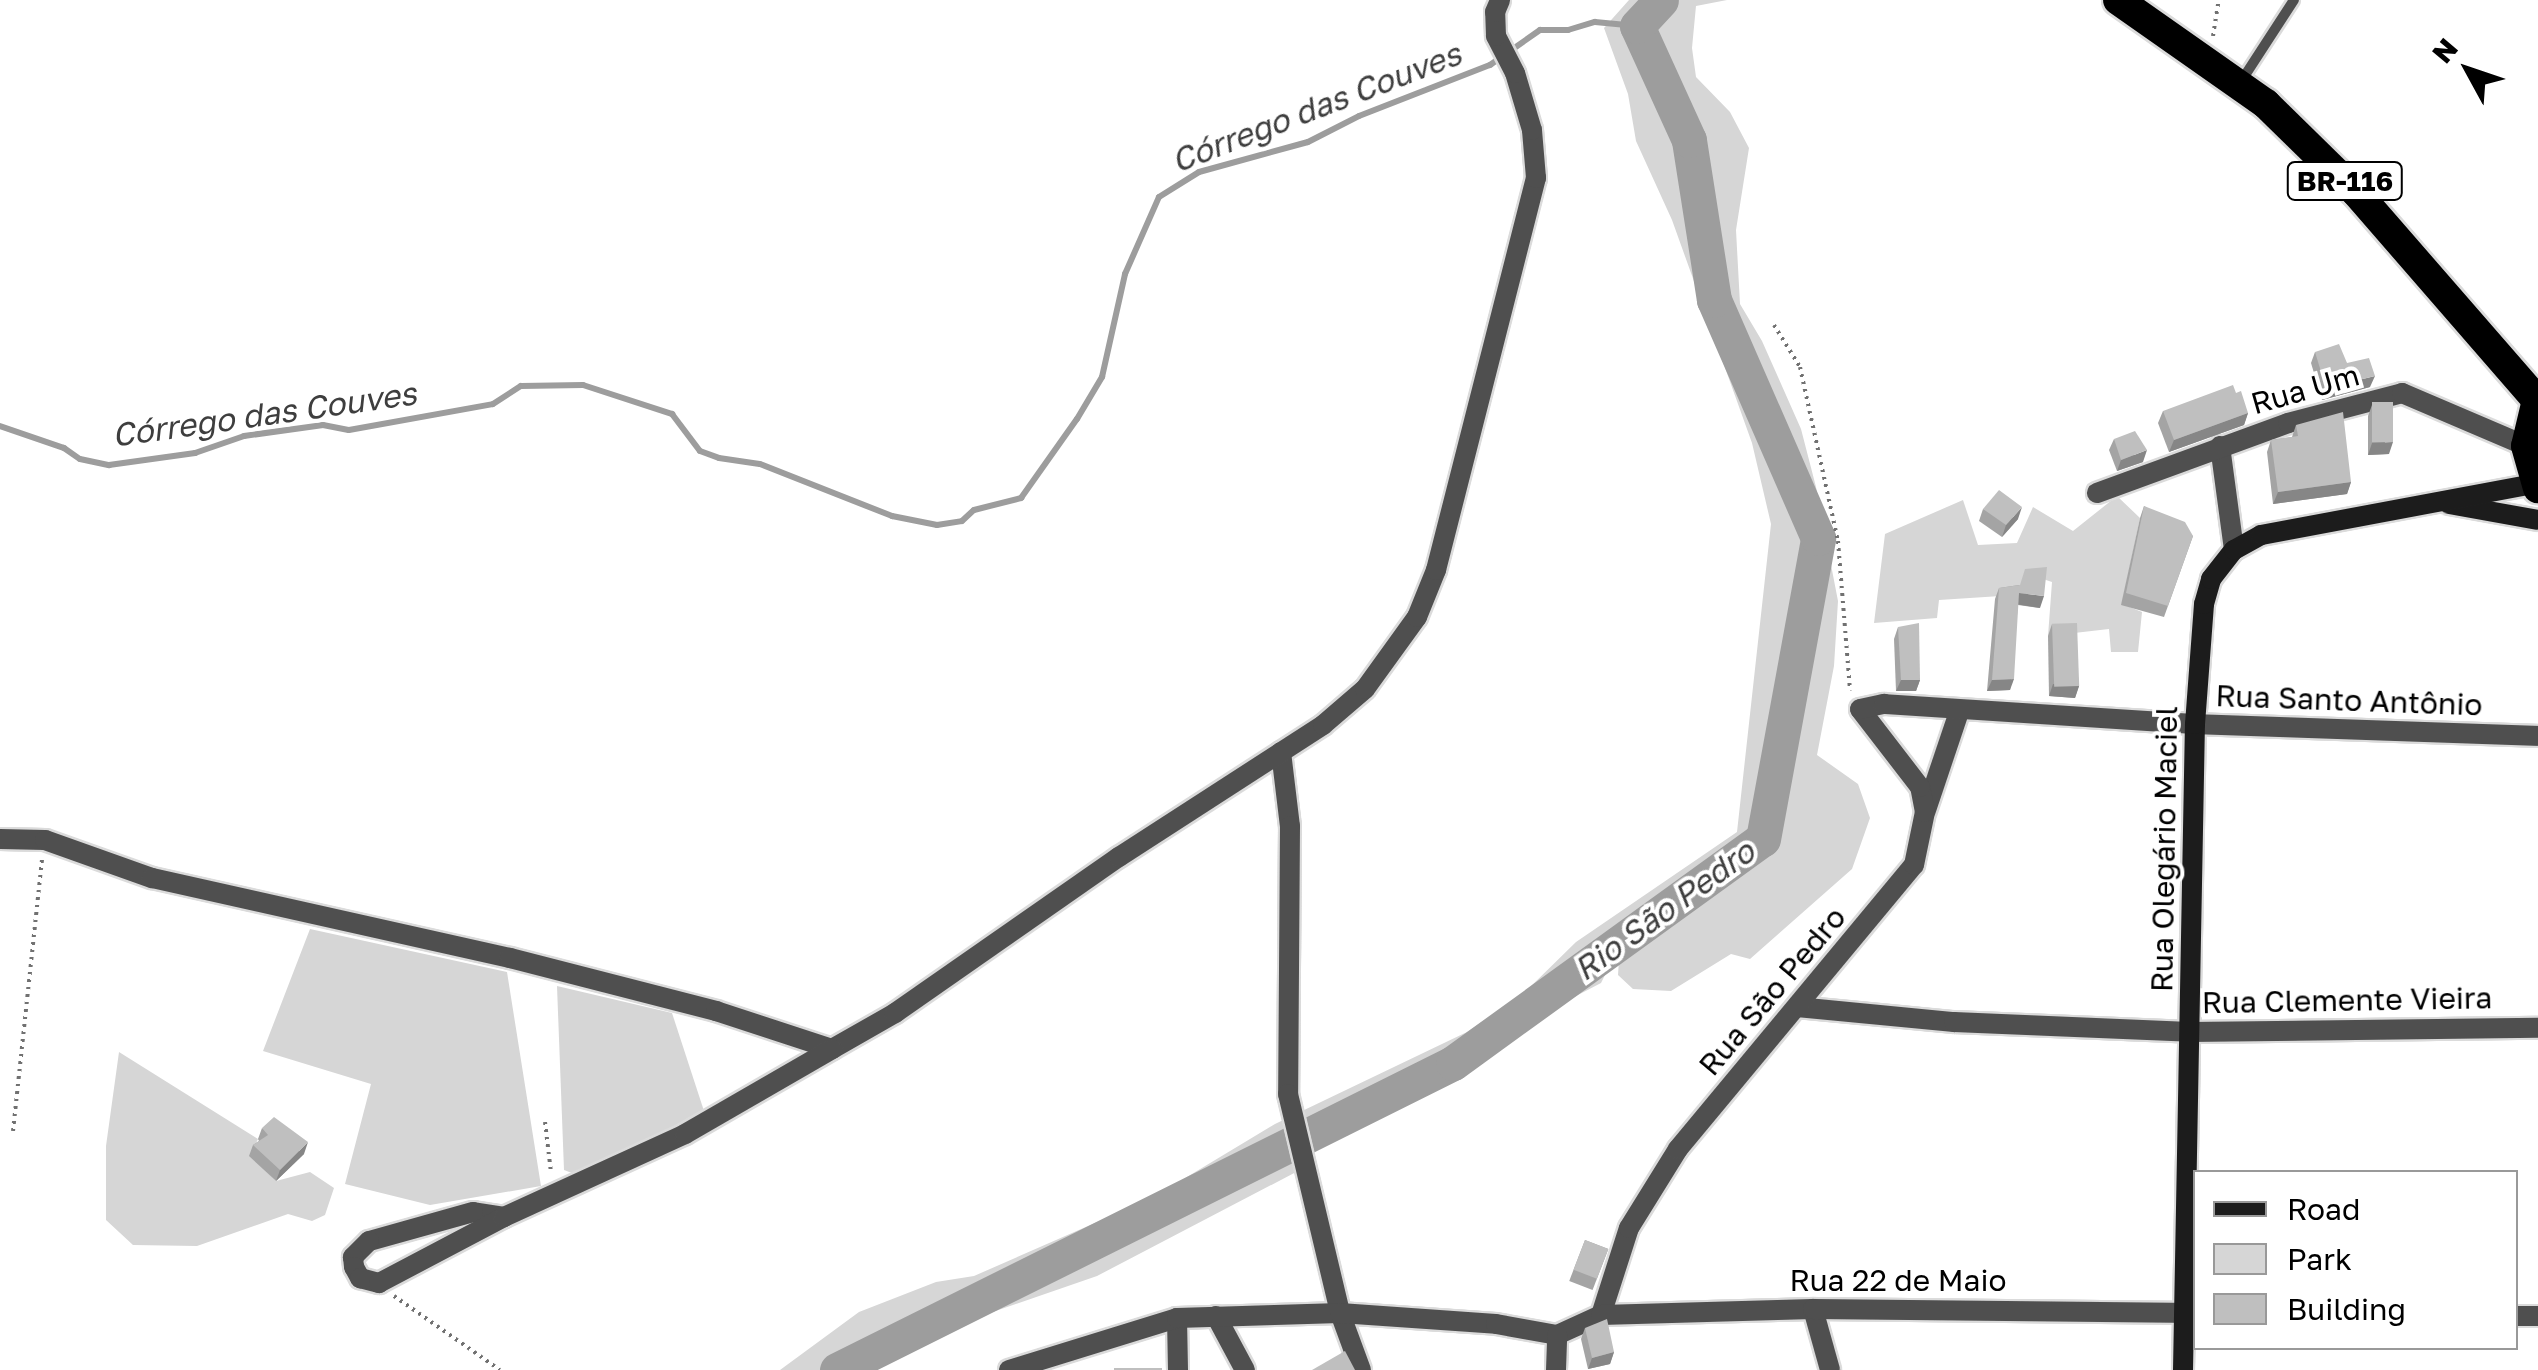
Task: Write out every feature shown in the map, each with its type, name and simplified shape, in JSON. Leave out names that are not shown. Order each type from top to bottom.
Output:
[{"type":"highway","name":"BR-116","points":[[2118,0],[2266,104],[2356,192],[2538,401]]},
{"type":"highway","points":[[2537,485],[2526,446],[2538,401]]},
{"type":"street","points":[[504,1217],[473,1212],[369,1242],[354,1257],[354,1267],[360,1278],[379,1282],[504,1217],[684,1134],[832,1050],[896,1013],[1119,856],[1282,752],[1365,689],[1418,617],[1436,570],[1536,178],[1532,130],[1514,73],[1501,49],[1495,12],[1500,0]]},
{"type":"street","name":"Rua Um","points":[[2098,493],[2220,446],[2402,393],[2526,446]]},
{"type":"street","points":[[2220,446],[2234,550],[2261,535],[2537,485]]},
{"type":"street","points":[[2437,502],[2538,520]]},
{"type":"street","name":"Rua Olegário Maciel","points":[[2182,1370],[2189,1313],[2195,724],[2204,604],[2211,578],[2234,550]]},
{"type":"street","name":"Rua Santo Antônio","points":[[1860,709],[1884,704],[1959,712],[2195,724],[2538,736]]},
{"type":"street","points":[[1860,709],[1901,757],[1920,787],[1925,812]]},
{"type":"street","name":"Rua São Pedro","points":[[1601,1315],[1628,1228],[1678,1149],[1914,865],[1925,812],[1959,712]]},
{"type":"street","points":[[1282,752],[1290,826],[1288,1094],[1340,1313],[1362,1370]]},
{"type":"street","points":[[0,840],[44,840],[152,878],[539,965],[716,1011],[832,1050]]},
{"type":"street","name":"Rua Clemente Vieira","points":[[1797,1007],[1954,1022],[2190,1032],[2538,1028]]},
{"type":"street","points":[[1812,1309],[1830,1370]]},
{"type":"street","name":"Rua 22 de Maio","points":[[1601,1315],[1812,1309],[2189,1313]]},
{"type":"street","points":[[1009,1370],[1177,1318],[1340,1313],[1496,1324],[1558,1335],[1601,1315]]},
{"type":"street","points":[[1216,1316],[1245,1370]]},
{"type":"street","points":[[1177,1318],[1178,1370]]},
{"type":"street","points":[[1556,1370],[1558,1335]]},
{"type":"lane","points":[[2240,84],[2294,0]]},
{"type":"path","points":[[2207,60],[2219,0]]},
{"type":"path","points":[[1774,326],[1800,367],[1805,387],[1838,541],[1848,679],[1860,709]]},
{"type":"path","points":[[12,1131],[44,840]]},
{"type":"path","points":[[546,1122],[553,1196]]},
{"type":"path","points":[[379,1282],[452,1340],[500,1370]]},
{"type":"green space","points":[[1629,0],[1727,0],[1696,6],[1692,48],[1696,77],[1730,112],[1749,148],[1736,230],[1740,304],[1762,341],[1801,429],[1816,487],[1838,601],[1834,666],[1817,755],[1858,784],[1870,818],[1852,869],[1750,959],[1731,954],[1671,991],[1633,989],[1618,975],[1620,945],[1601,983],[1288,1146],[1298,1171],[1097,1276],[920,1337],[866,1370],[780,1370],[859,1312],[936,1282],[974,1276],[1152,1198],[1275,1124],[1467,1032],[1524,993],[1576,942],[1737,832],[1771,524],[1752,443],[1672,220],[1636,141],[1628,94],[1604,28]]},
{"type":"green space","points":[[2117,496],[2140,518],[2122,604],[2142,612],[2138,652],[2111,652],[2109,629],[2048,636],[2052,582],[2043,579],[2016,595],[1939,600],[1937,618],[1874,623],[1885,534],[1963,500],[1978,545],[2017,543],[2033,507],[2073,531]]},
{"type":"green space","points":[[310,929],[507,972],[541,1186],[430,1205],[345,1184],[371,1084],[263,1051]]},
{"type":"green space","points":[[557,986],[672,1013],[704,1111],[577,1175],[564,1170]]},
{"type":"green space","points":[[119,1052],[258,1139],[250,1156],[276,1181],[310,1172],[334,1188],[325,1215],[312,1221],[288,1214],[197,1246],[133,1245],[106,1220],[106,1146]]},
{"type":"building","points":[[2339,344],[2347,363],[2369,358],[2375,376],[2326,388],[2315,352]]},
{"type":"building","points":[[2233,385],[2236,393],[2241,391],[2248,413],[2174,440],[2163,411]]},
{"type":"building","points":[[2372,402],[2393,402],[2393,442],[2372,442]]},
{"type":"building","points":[[2343,412],[2351,482],[2278,492],[2271,440],[2298,436],[2296,425]]},
{"type":"building","points":[[2135,431],[2147,450],[2121,460],[2114,439]]},
{"type":"building","points":[[1999,490],[2022,507],[2006,525],[1983,509]]},
{"type":"building","points":[[2144,506],[2185,522],[2193,536],[2168,606],[2126,593]]},
{"type":"building","points":[[2047,567],[2044,596],[2019,593],[2014,679],[1992,680],[1999,588],[2020,585],[2025,569]]},
{"type":"building","points":[[1919,623],[1920,680],[1901,680],[1898,627]]},
{"type":"building","points":[[2077,623],[2079,686],[2054,687],[2052,624]]},
{"type":"building","points":[[274,1117],[308,1142],[280,1170],[253,1145],[268,1135],[262,1128]]},
{"type":"building","points":[[1585,1240],[1608,1249],[1597,1279],[1574,1270]]},
{"type":"building","points":[[1607,1319],[1614,1352],[1592,1358],[1585,1328]]},
{"type":"building","points":[[1345,1351],[1355,1370],[1312,1370]]},
{"type":"building","points":[[1114,1368],[1162,1370],[1114,1370]]},
{"type":"waterway","name":"Rio São Pedro","points":[[837,1370],[1453,1063],[1763,839],[1818,538],[1714,300],[1689,140],[1637,26],[1661,0]]},
{"type":"waterway","name":"Córrego das Couves","points":[[0,426],[64,448],[80,459],[109,465],[195,453],[244,436],[323,425],[349,430],[493,404],[521,386],[583,385],[672,414],[700,451],[719,458],[760,464],[892,516],[937,525],[962,521],[974,510],[1021,498],[1077,419],[1102,377],[1125,274],[1159,197],[1199,172],[1308,142],[1359,116],[1490,65],[1540,30],[1568,30],[1595,22],[1637,26]]}]
